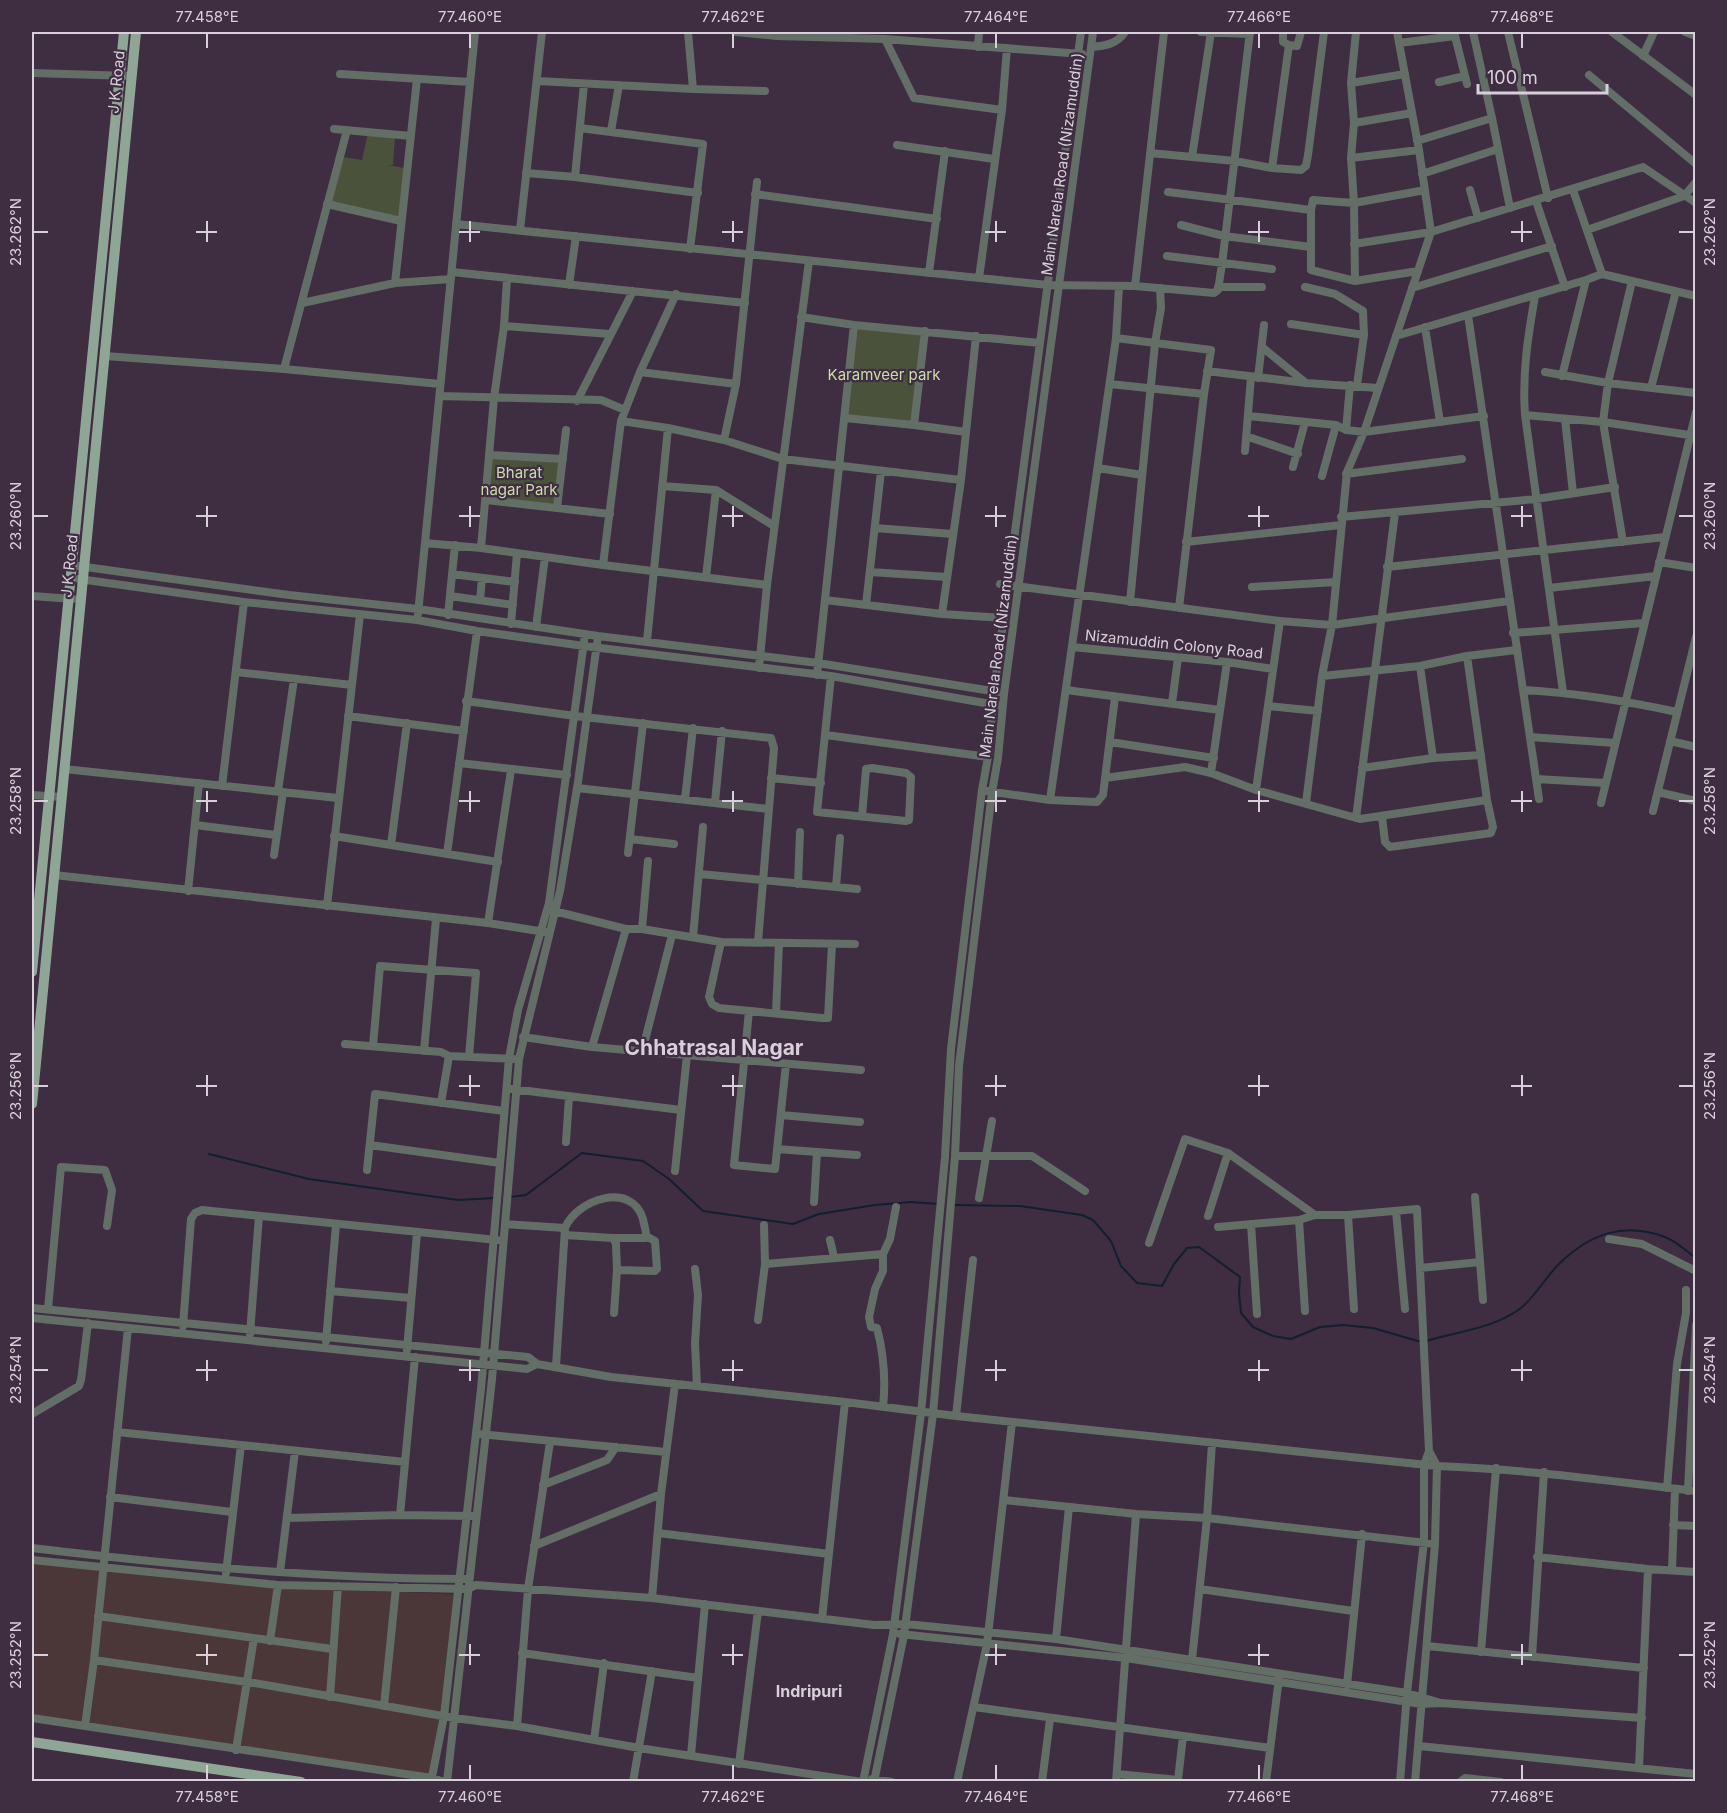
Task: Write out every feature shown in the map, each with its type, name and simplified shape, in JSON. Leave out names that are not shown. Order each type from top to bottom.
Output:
[{"type":"main road","name":"J K Road","points":[[32,972],[124,32]]},
{"type":"main road","name":"J K Road","points":[[32,1104],[136,32]]},
{"type":"main road","points":[[91,365],[104,361]]},
{"type":"main road","points":[[32,1742],[301,1782]]},
{"type":"main road","points":[[32,1747],[257,1782]]},
{"type":"street","points":[[417,620],[476,32]]},
{"type":"street","points":[[520,230],[542,32]]},
{"type":"street","points":[[688,32],[693,89]]},
{"type":"street","points":[[735,32],[777,36],[885,39],[1078,54],[1120,39],[1125,32]]},
{"type":"street","points":[[978,47],[979,32]]},
{"type":"street","name":"Main Narela Road (Nizamuddin)","points":[[875,1780],[906,1624],[933,1414],[955,1156],[959,1066],[998,758],[1002,707],[999,693],[1004,585],[1048,285],[1081,32]]},
{"type":"street","name":"Main Narela Road (Nizamuddin)","points":[[863,1782],[893,1634],[921,1413],[945,1156],[951,1049],[993,704],[999,693],[1018,586],[1093,32]]},
{"type":"street","points":[[1135,286],[1164,32]]},
{"type":"street","points":[[456,224],[1048,285],[1135,286],[1214,293],[1218,287],[1222,264],[1228,199],[1235,161],[1250,33],[1201,32]]},
{"type":"street","points":[[1192,157],[1211,32]]},
{"type":"street","points":[[1283,32],[1283,42],[1297,46],[1301,32]]},
{"type":"street","points":[[1150,153],[1301,170],[1306,166],[1324,32]]},
{"type":"street","points":[[1355,281],[1351,158],[1354,123],[1351,83],[1356,32]]},
{"type":"street","points":[[1306,803],[1322,676],[1332,625],[1346,474],[1364,432],[1431,232],[1397,32]]},
{"type":"street","points":[[1473,32],[1510,208]]},
{"type":"street","points":[[1508,32],[1548,198]]},
{"type":"street","points":[[1612,32],[1695,95]]},
{"type":"street","points":[[1643,56],[1654,32]]},
{"type":"street","points":[[1685,32],[1695,36]]},
{"type":"street","points":[[1399,43],[1426,36],[1455,34],[1466,80],[1439,82]]},
{"type":"street","points":[[885,39],[914,98],[1002,110]]},
{"type":"street","points":[[1272,168],[1289,45]]},
{"type":"street","points":[[979,278],[1002,110],[1007,48]]},
{"type":"street","points":[[32,73],[132,76]]},
{"type":"street","points":[[340,74],[471,82]]},
{"type":"street","points":[[1351,83],[1405,74]]},
{"type":"street","points":[[1589,75],[1695,164]]},
{"type":"street","points":[[395,283],[417,79]]},
{"type":"street","points":[[537,81],[765,91]]},
{"type":"street","points":[[575,177],[584,84]]},
{"type":"street","points":[[610,131],[619,85]]},
{"type":"street","points":[[1354,123],[1412,113]]},
{"type":"street","points":[[1351,158],[1418,145],[1492,118]]},
{"type":"street","points":[[334,129],[411,136]]},
{"type":"street","points":[[580,129],[703,144],[690,249]]},
{"type":"street","points":[[284,369],[347,130]]},
{"type":"street","points":[[897,145],[994,159]]},
{"type":"street","points":[[1422,174],[1498,149]]},
{"type":"street","points":[[929,273],[945,151]]},
{"type":"street","points":[[1354,244],[1431,232],[1643,167],[1695,203]]},
{"type":"street","points":[[526,173],[698,193]]},
{"type":"street","points":[[724,440],[736,384],[757,182]]},
{"type":"street","points":[[1587,230],[1684,196],[1695,182]]},
{"type":"street","points":[[1418,271],[1355,281],[1311,270],[1311,210],[1312,200],[1354,203],[1425,190]]},
{"type":"street","points":[[1470,190],[1478,218]]},
{"type":"street","points":[[1573,190],[1602,274]]},
{"type":"street","points":[[1168,192],[1311,210]]},
{"type":"street","points":[[755,194],[937,219]]},
{"type":"street","points":[[1536,201],[1565,287]]},
{"type":"street","points":[[327,204],[401,221]]},
{"type":"street","points":[[1181,225],[1224,236],[1311,247]]},
{"type":"street","points":[[570,285],[576,236]]},
{"type":"street","points":[[1412,288],[1552,246]]},
{"type":"street","points":[[1167,256],[1272,269]]},
{"type":"street","points":[[759,668],[774,526],[808,261]]},
{"type":"street","points":[[1396,336],[1602,274],[1695,296]]},
{"type":"street","points":[[302,303],[395,283],[452,275],[676,294],[745,303]]},
{"type":"street","points":[[481,548],[507,279]]},
{"type":"street","points":[[1563,376],[1586,280]]},
{"type":"street","points":[[1623,542],[1603,423],[1608,383],[1632,281]]},
{"type":"street","points":[[1050,800],[1110,384],[1119,286]]},
{"type":"street","points":[[1218,287],[1262,287]]},
{"type":"street","points":[[1305,287],[1335,294],[1363,311],[1364,335],[1346,430]]},
{"type":"street","points":[[1130,602],[1155,342],[1161,308],[1160,288]]},
{"type":"street","points":[[577,401],[633,291]]},
{"type":"street","points":[[1651,388],[1676,291]]},
{"type":"street","points":[[603,565],[621,420],[676,294]]},
{"type":"street","points":[[1535,296],[1524,365],[1523,391],[1563,692]]},
{"type":"street","points":[[1468,315],[1539,799]]},
{"type":"street","points":[[801,317],[854,325],[1040,342]]},
{"type":"street","points":[[1291,324],[1364,335]]},
{"type":"street","points":[[817,675],[854,325]]},
{"type":"street","points":[[1245,451],[1264,325]]},
{"type":"street","points":[[504,326],[610,334]]},
{"type":"street","points":[[1425,327],[1440,422]]},
{"type":"street","points":[[914,426],[925,331]]},
{"type":"street","points":[[942,614],[961,480],[976,336]]},
{"type":"street","points":[[1116,338],[1211,350],[1179,608]]},
{"type":"street","points":[[1262,347],[1306,383]]},
{"type":"street","points":[[104,361],[284,369],[440,384]]},
{"type":"street","points":[[1208,371],[1255,378],[1378,388]]},
{"type":"street","points":[[640,372],[736,384]]},
{"type":"street","points":[[1545,372],[1608,383],[1695,393]]},
{"type":"street","points":[[1110,384],[1204,394]]},
{"type":"street","points":[[440,396],[601,400],[625,410]]},
{"type":"street","points":[[1601,803],[1665,537],[1693,435],[1695,412]]},
{"type":"street","points":[[1525,415],[1693,435]]},
{"type":"street","points":[[1249,416],[1336,425],[1346,430],[1364,432],[1484,416]]},
{"type":"street","points":[[845,418],[966,432]]},
{"type":"street","points":[[1565,418],[1573,493]]},
{"type":"street","points":[[621,420],[724,440],[783,459],[961,480]]},
{"type":"street","points":[[1293,467],[1305,422]]},
{"type":"street","points":[[1322,476],[1336,425]]},
{"type":"street","points":[[647,641],[668,428]]},
{"type":"street","points":[[557,508],[566,430]]},
{"type":"street","points":[[1246,436],[1298,454]]},
{"type":"street","points":[[490,455],[563,459]]},
{"type":"street","points":[[1346,474],[1461,459]]},
{"type":"street","points":[[1098,468],[1142,475]]},
{"type":"street","points":[[866,605],[881,471]]},
{"type":"street","points":[[662,486],[716,489],[774,526]]},
{"type":"street","points":[[1186,542],[1395,513],[1536,499],[1615,487]]},
{"type":"street","points":[[706,578],[716,489]]},
{"type":"street","points":[[486,501],[610,514]]},
{"type":"street","points":[[1356,818],[1395,513]]},
{"type":"street","points":[[875,528],[953,534]]},
{"type":"street","points":[[1388,567],[1665,537]]},
{"type":"street","points":[[425,543],[481,548],[767,585]]},
{"type":"street","points":[[448,615],[455,545]]},
{"type":"street","points":[[511,624],[517,553]]},
{"type":"street","points":[[536,627],[545,557]]},
{"type":"street","points":[[1659,562],[1695,568]]},
{"type":"street","points":[[71,565],[289,595],[418,609],[598,636],[760,655],[999,693]]},
{"type":"street","points":[[870,572],[947,577]]},
{"type":"street","points":[[452,574],[515,582]]},
{"type":"street","points":[[1550,588],[1656,576]]},
{"type":"street","points":[[70,578],[244,602],[417,620],[597,648],[831,676],[1002,707]]},
{"type":"street","points":[[480,600],[482,578]]},
{"type":"street","points":[[1252,587],[1336,582]]},
{"type":"street","points":[[1004,585],[1280,621],[1332,625],[1509,601]]},
{"type":"street","points":[[32,596],[81,599]]},
{"type":"street","points":[[450,596],[513,605]]},
{"type":"street","points":[[825,600],[942,614],[1004,618]]},
{"type":"street","points":[[222,786],[244,602]]},
{"type":"street","points":[[327,906],[360,614]]},
{"type":"street","points":[[1256,790],[1280,621]]},
{"type":"street","points":[[1513,633],[1644,623]]},
{"type":"street","points":[[447,854],[477,631]]},
{"type":"street","points":[[32,1718],[446,1782],[468,1588],[464,1579],[480,1434],[482,1364],[504,1111],[550,933],[585,634]]},
{"type":"street","points":[[480,1434],[493,1365],[507,1212],[511,1089],[509,1058],[518,1010],[540,931],[551,910],[577,788],[598,636]]},
{"type":"street","points":[[1653,811],[1695,639]]},
{"type":"street","name":"Nizamuddin Colony Road","points":[[1072,647],[1227,662],[1274,669]]},
{"type":"street","points":[[1322,676],[1420,666],[1467,656],[1516,650]]},
{"type":"street","points":[[1382,816],[1385,842],[1390,847],[1491,833],[1493,826],[1487,800],[1467,656]]},
{"type":"street","points":[[1172,703],[1178,658]]},
{"type":"street","points":[[1211,773],[1227,662]]},
{"type":"street","points":[[1420,666],[1433,759]]},
{"type":"street","points":[[236,672],[352,686]]},
{"type":"street","points":[[831,676],[817,812],[906,821],[909,820],[911,777],[906,773],[866,769],[862,816]]},
{"type":"street","points":[[273,855],[294,679]]},
{"type":"street","points":[[1066,690],[1220,710]]},
{"type":"street","points":[[1524,690],[1563,692],[1626,701],[1677,712]]},
{"type":"street","points":[[982,790],[1050,800],[1097,802],[1103,795],[1115,697]]},
{"type":"street","points":[[466,701],[771,738],[774,748],[758,942]]},
{"type":"street","points":[[1268,706],[1318,711]]},
{"type":"street","points":[[348,716],[464,731]]},
{"type":"street","points":[[391,845],[407,723]]},
{"type":"street","points":[[628,853],[643,723]]},
{"type":"street","points":[[685,799],[693,728]]},
{"type":"street","points":[[715,802],[722,731]]},
{"type":"street","points":[[826,735],[988,757]]},
{"type":"street","points":[[1530,737],[1616,743]]},
{"type":"street","points":[[1670,741],[1695,747]]},
{"type":"street","points":[[1110,742],[1214,758]]},
{"type":"street","points":[[1362,768],[1481,755]]},
{"type":"street","points":[[459,763],[567,775]]},
{"type":"street","points":[[1105,778],[1185,767],[1211,773],[1256,790],[1360,819],[1487,800]]},
{"type":"street","points":[[64,769],[338,798]]},
{"type":"street","points":[[488,923],[511,770]]},
{"type":"street","points":[[771,778],[821,783]]},
{"type":"street","points":[[1536,779],[1606,783]]},
{"type":"street","points":[[188,891],[199,783]]},
{"type":"street","points":[[577,788],[768,809]]},
{"type":"street","points":[[1658,792],[1695,801]]},
{"type":"street","points":[[32,795],[62,797]]},
{"type":"street","points":[[195,825],[276,835]]},
{"type":"street","points":[[693,937],[703,827]]},
{"type":"street","points":[[798,884],[800,832]]},
{"type":"street","points":[[334,836],[498,862]]},
{"type":"street","points":[[836,887],[840,838]]},
{"type":"street","points":[[630,839],[674,844]]},
{"type":"street","points":[[642,929],[648,861]]},
{"type":"street","points":[[700,874],[857,889]]},
{"type":"street","points":[[54,875],[488,923],[550,933]]},
{"type":"street","points":[[551,910],[626,929],[642,929],[721,942],[855,945]]},
{"type":"street","points":[[424,1051],[436,919]]},
{"type":"street","points":[[592,1047],[626,929]]},
{"type":"street","points":[[642,1052],[672,935]]},
{"type":"street","points":[[721,942],[709,997],[711,1004],[719,1008],[828,1018],[832,945]]},
{"type":"street","points":[[776,1013],[779,943]]},
{"type":"street","points":[[373,1046],[380,966],[476,973],[470,1057]]},
{"type":"street","points":[[749,1011],[734,1165],[775,1169],[786,1064]]},
{"type":"street","points":[[523,1037],[642,1052],[861,1070]]},
{"type":"street","points":[[345,1044],[424,1051],[448,1056],[519,1059]]},
{"type":"street","points":[[675,1171],[687,1055]]},
{"type":"street","points":[[441,1103],[448,1056]]},
{"type":"street","points":[[511,1089],[681,1110]]},
{"type":"street","points":[[367,1170],[375,1094],[504,1111]]},
{"type":"street","points":[[566,1142],[569,1097]]},
{"type":"street","points":[[781,1115],[860,1122]]},
{"type":"street","points":[[979,1198],[993,1121]]},
{"type":"street","points":[[1149,1243],[1185,1139],[1228,1153],[1315,1215]]},
{"type":"street","points":[[370,1145],[500,1163]]},
{"type":"street","points":[[777,1149],[857,1155]]},
{"type":"street","points":[[814,1202],[817,1152]]},
{"type":"street","points":[[1208,1216],[1228,1153]]},
{"type":"street","points":[[955,1156],[1032,1156],[1085,1191]]},
{"type":"street","points":[[48,1309],[62,1167],[105,1170],[112,1190],[107,1226]]},
{"type":"street","points":[[1475,1197],[1483,1300]]},
{"type":"street","points":[[556,1366],[565,1231],[568,1220],[586,1205],[599,1198],[621,1198],[635,1204],[640,1212],[646,1236],[655,1241],[656,1271],[617,1270]]},
{"type":"street","points":[[883,1407],[886,1381],[882,1348],[877,1328],[871,1327],[869,1317],[875,1289],[883,1271],[883,1254],[890,1239],[896,1207]]},
{"type":"street","points":[[1218,1227],[1299,1220],[1315,1215],[1348,1215],[1417,1209],[1429,1451],[1424,1465],[1424,1541],[1400,1782]]},
{"type":"street","points":[[183,1333],[191,1219],[195,1213],[202,1210],[504,1241]]},
{"type":"street","points":[[1396,1211],[1405,1309]]},
{"type":"street","points":[[1348,1215],[1354,1309]]},
{"type":"street","points":[[249,1340],[259,1216]]},
{"type":"street","points":[[1299,1220],[1305,1311]]},
{"type":"street","points":[[506,1224],[613,1238],[644,1238],[646,1236]]},
{"type":"street","points":[[1251,1224],[1257,1314]]},
{"type":"street","points":[[326,1348],[336,1225]]},
{"type":"street","points":[[758,1320],[765,1264],[764,1225]]},
{"type":"street","points":[[400,1515],[411,1357],[408,1345],[417,1233]]},
{"type":"street","points":[[613,1238],[616,1244],[617,1270],[614,1313]]},
{"type":"street","points":[[1609,1239],[1642,1244],[1695,1271]]},
{"type":"street","points":[[830,1240],[834,1257]]},
{"type":"street","points":[[765,1264],[883,1254]]},
{"type":"street","points":[[956,1416],[973,1260]]},
{"type":"street","points":[[1420,1268],[1480,1262]]},
{"type":"street","points":[[695,1269],[699,1295],[695,1343],[697,1386]]},
{"type":"street","points":[[1672,1570],[1671,1488],[1677,1364],[1686,1313],[1686,1290]]},
{"type":"street","points":[[330,1291],[411,1298]]},
{"type":"street","points":[[32,1308],[528,1357],[537,1364],[611,1377],[845,1402],[921,1413],[1424,1465],[1544,1472],[1692,1491],[1695,1325]]},
{"type":"street","points":[[32,1318],[527,1369],[537,1364]]},
{"type":"street","points":[[32,1414],[79,1386],[88,1323]]},
{"type":"street","points":[[86,1726],[128,1328]]},
{"type":"street","points":[[652,1598],[661,1494],[675,1384]]},
{"type":"street","points":[[822,1619],[845,1402]]},
{"type":"street","points":[[957,1782],[975,1707],[989,1632],[1012,1422]]},
{"type":"street","points":[[117,1432],[405,1462]]},
{"type":"street","points":[[480,1434],[666,1452]]},
{"type":"street","points":[[517,1726],[528,1588],[550,1442]]},
{"type":"street","points":[[1192,1660],[1207,1518],[1212,1443]]},
{"type":"street","points":[[225,1579],[241,1445]]},
{"type":"street","points":[[543,1485],[607,1460],[616,1447]]},
{"type":"street","points":[[280,1572],[296,1451]]},
{"type":"street","points":[[1415,1782],[1435,1544],[1437,1466],[1429,1451]]},
{"type":"street","points":[[1481,1652],[1496,1468]]},
{"type":"street","points":[[1532,1657],[1544,1472]]},
{"type":"street","points":[[534,1546],[661,1494]]},
{"type":"street","points":[[110,1497],[232,1512]]},
{"type":"street","points":[[1004,1500],[1136,1514],[1207,1518],[1435,1544]]},
{"type":"street","points":[[1056,1639],[1069,1507]]},
{"type":"street","points":[[1136,1514],[1117,1778],[1178,1781],[1183,1736]]},
{"type":"street","points":[[287,1518],[472,1516]]},
{"type":"street","points":[[1673,1525],[1695,1526]]},
{"type":"street","points":[[658,1533],[829,1554]]},
{"type":"street","points":[[1347,1685],[1362,1534]]},
{"type":"street","points":[[32,1548],[104,1557],[280,1572],[366,1578],[464,1579]]},
{"type":"street","points":[[1537,1557],[1695,1572]]},
{"type":"street","points":[[32,1560],[278,1585],[528,1588],[652,1598],[874,1625],[906,1624],[1056,1639],[1126,1654],[1441,1703],[1642,1718]]},
{"type":"street","points":[[1639,1767],[1648,1569]]},
{"type":"street","points":[[432,1780],[468,1588],[464,1579]]},
{"type":"street","points":[[270,1641],[278,1585]]},
{"type":"street","points":[[330,1697],[338,1586]]},
{"type":"street","points":[[384,1706],[396,1587]]},
{"type":"street","points":[[1200,1589],[1353,1611]]},
{"type":"street","points":[[691,1755],[705,1604]]},
{"type":"street","points":[[739,1764],[758,1611]]},
{"type":"street","points":[[98,1616],[332,1649]]},
{"type":"street","points":[[874,1625],[893,1634],[987,1644],[1192,1660],[1279,1678],[1347,1685],[1407,1698]]},
{"type":"street","points":[[236,1749],[254,1638]]},
{"type":"street","points":[[1427,1646],[1644,1668]]},
{"type":"street","points":[[522,1653],[698,1677]]},
{"type":"street","points":[[94,1660],[247,1682],[739,1764],[863,1782],[875,1780],[892,1782]]},
{"type":"street","points":[[594,1740],[604,1663]]},
{"type":"street","points":[[633,1782],[652,1671]]},
{"type":"street","points":[[1266,1782],[1279,1678]]},
{"type":"street","points":[[975,1707],[1270,1748]]},
{"type":"street","points":[[1042,1782],[1050,1719]]},
{"type":"street","points":[[1402,1751],[1419,1749],[1639,1767],[1695,1774]]},
{"type":"street","points":[[792,1782],[794,1771]]},
{"type":"street","points":[[1460,1782],[1465,1778],[1501,1782]]},
{"type":"shaded area","points":[[32,1560],[278,1585],[459,1595],[432,1778],[32,1718]]},
{"type":"green space","points":[[368,133],[395,137],[393,165],[388,165],[404,168],[399,218],[330,203],[343,157],[362,160]]},
{"type":"green space","name":"Karamveer park","points":[[856,328],[921,334],[911,422],[848,415]]},
{"type":"green space","name":"Bharat nagar Park","points":[[492,458],[559,462],[555,504],[489,498]]},
{"type":"waterway","points":[[510,1197],[526,1195],[582,1153],[643,1161],[669,1179],[703,1211],[793,1224],[819,1214],[875,1205],[911,1202],[939,1204]]},
{"type":"waterway","points":[[209,1154],[309,1179],[458,1200],[495,1198]]},
{"type":"waterway","points":[[953,1205],[1020,1206],[1082,1215],[1093,1220],[1111,1241],[1121,1266],[1137,1283],[1162,1286],[1174,1264],[1187,1248],[1199,1247],[1240,1277],[1241,1313],[1253,1327],[1273,1336],[1291,1339],[1320,1327],[1343,1325],[1373,1328],[1421,1342]]},
{"type":"waterway","points":[[1426,1341],[1475,1329],[1510,1315],[1521,1308],[1555,1268],[1572,1253],[1584,1244],[1609,1233],[1622,1231],[1650,1233],[1669,1239],[1696,1258]]},
{"type":"district","name":"Chhatrasal Nagar","points":[[714,1047]]},
{"type":"district","name":"Indripuri","points":[[809,1691]]}]
